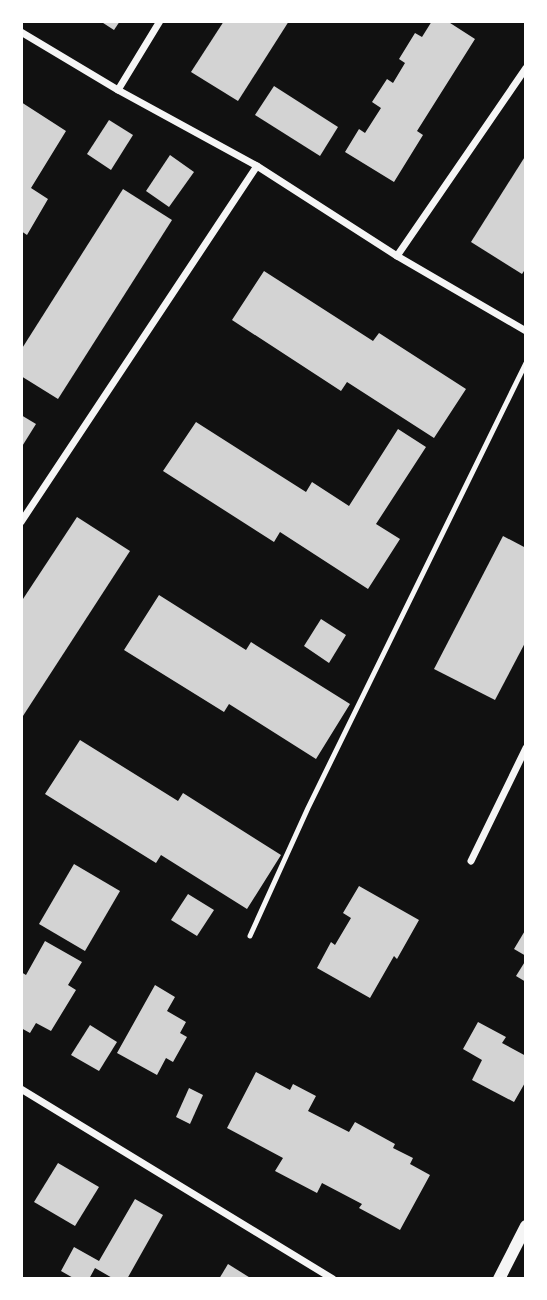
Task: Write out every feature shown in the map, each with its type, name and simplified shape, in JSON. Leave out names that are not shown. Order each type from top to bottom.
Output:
[{"type":"street","points":[[118,90],[160,21]]},
{"type":"street","points":[[21,32],[118,90],[257,166],[397,256],[526,331]]},
{"type":"street","points":[[397,256],[526,68]]},
{"type":"street","points":[[21,522],[257,166]]},
{"type":"street","points":[[471,861],[526,748]]},
{"type":"street","points":[[21,1088],[333,1279]]},
{"type":"street","points":[[499,1279],[526,1226]]},
{"type":"lane","points":[[250,936],[308,807],[526,363]]},
{"type":"building","points":[[100,21],[120,21],[114,30]]},
{"type":"building","points":[[224,21],[289,21],[238,101],[191,72]]},
{"type":"building","points":[[432,21],[447,21],[475,39],[417,131],[423,135],[394,182],[345,152],[359,129],[365,133],[381,108],[372,102],[387,79],[393,83],[405,63],[399,59],[415,33],[422,37]]},
{"type":"building","points":[[274,86],[338,127],[320,156],[255,115]]},
{"type":"building","points":[[21,102],[66,131],[31,188],[48,199],[27,235],[21,231]]},
{"type":"building","points":[[109,120],[133,135],[111,170],[87,154]]},
{"type":"building","points":[[170,155],[194,172],[169,207],[146,191]]},
{"type":"building","points":[[526,155],[526,268],[522,274],[471,242]]},
{"type":"building","points":[[123,189],[172,220],[58,399],[21,376],[21,350]]},
{"type":"building","points":[[264,271],[373,341],[379,333],[466,389],[434,438],[347,382],[341,391],[232,320]]},
{"type":"building","points":[[21,415],[36,424],[21,448]]},
{"type":"building","points":[[196,422],[306,492],[312,482],[349,506],[398,429],[426,447],[376,524],[400,539],[368,589],[280,532],[274,542],[163,471]]},
{"type":"building","points":[[77,517],[130,551],[21,719],[21,602]]},
{"type":"building","points":[[503,536],[526,548],[526,641],[495,700],[434,669]]},
{"type":"building","points":[[159,595],[246,650],[251,642],[350,704],[316,759],[229,704],[224,712],[124,650]]},
{"type":"building","points":[[321,619],[346,635],[329,663],[304,646]]},
{"type":"building","points":[[80,740],[178,801],[183,793],[281,855],[247,909],[161,855],[156,863],[45,794]]},
{"type":"building","points":[[74,864],[120,891],[85,951],[39,924]]},
{"type":"building","points":[[359,886],[419,920],[397,959],[394,956],[370,998],[317,968],[331,942],[335,945],[351,918],[343,913]]},
{"type":"building","points":[[188,894],[214,910],[197,936],[171,920]]},
{"type":"building","points":[[526,929],[526,956],[514,949]]},
{"type":"building","points":[[45,941],[82,962],[68,985],[76,990],[51,1031],[36,1023],[30,1033],[21,1028],[21,972],[26,975]]},
{"type":"building","points":[[526,960],[526,982],[516,976]]},
{"type":"building","points":[[155,985],[175,997],[167,1011],[186,1022],[180,1033],[187,1037],[173,1062],[166,1058],[157,1075],[117,1053]]},
{"type":"building","points":[[478,1022],[506,1037],[502,1043],[526,1056],[526,1081],[514,1102],[472,1080],[482,1060],[463,1049]]},
{"type":"building","points":[[90,1025],[117,1042],[99,1071],[71,1055]]},
{"type":"building","points":[[256,1072],[290,1090],[293,1084],[316,1096],[308,1111],[349,1132],[355,1122],[395,1144],[393,1148],[413,1158],[410,1164],[430,1175],[400,1230],[359,1208],[362,1204],[322,1183],[317,1193],[275,1171],[283,1158],[227,1128]]},
{"type":"building","points":[[189,1088],[203,1095],[190,1124],[176,1117]]},
{"type":"building","points":[[58,1163],[99,1187],[75,1226],[34,1202]]},
{"type":"building","points":[[135,1199],[163,1215],[127,1279],[114,1279],[95,1268],[89,1279],[75,1279],[61,1271],[74,1247],[99,1261]]},
{"type":"building","points":[[228,1264],[252,1279],[219,1279]]}]
